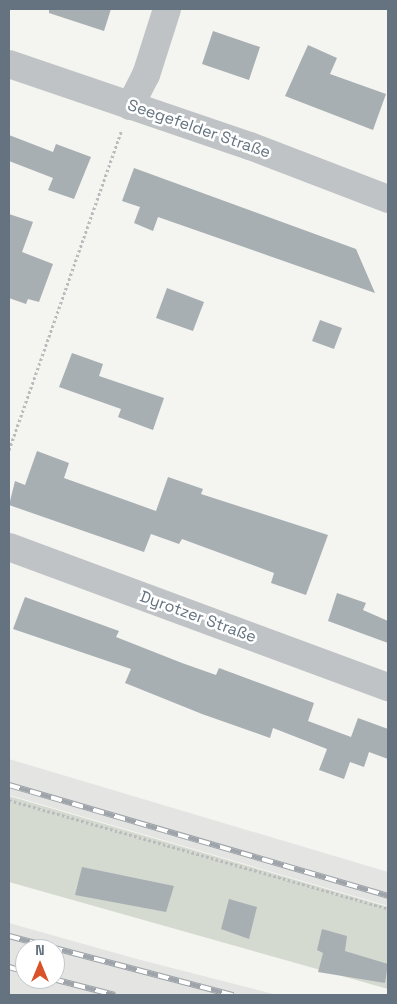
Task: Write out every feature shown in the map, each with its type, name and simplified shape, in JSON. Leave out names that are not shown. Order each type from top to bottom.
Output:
[{"type":"street","points":[[130,106],[146,75],[167,9]]},
{"type":"street","name":"Seegefelder Straße","points":[[9,64],[388,199]]},
{"type":"street","name":"Dyrotzer Straße","points":[[9,547],[388,688]]},
{"type":"path","points":[[9,450],[130,106]]},
{"type":"path","points":[[9,800],[388,909]]},
{"type":"shaded area","points":[[9,759],[388,872],[388,906],[9,795]]},
{"type":"shaded area","points":[[9,796],[388,907],[388,989],[9,882]]},
{"type":"shaded area","points":[[9,923],[137,959],[277,995],[9,995]]},
{"type":"building","points":[[49,9],[111,9],[104,31],[49,13]]},
{"type":"building","points":[[213,31],[260,47],[249,80],[202,64]]},
{"type":"building","points":[[308,45],[337,58],[330,74],[386,94],[373,130],[285,96]]},
{"type":"building","points":[[9,135],[53,152],[56,144],[91,157],[74,199],[48,190],[53,178],[9,161]]},
{"type":"building","points":[[134,168],[356,249],[375,293],[158,217],[153,231],[134,223],[140,207],[122,201]]},
{"type":"building","points":[[9,214],[33,222],[22,252],[53,264],[39,302],[28,299],[26,304],[9,298]]},
{"type":"building","points":[[167,288],[204,302],[193,331],[156,318]]},
{"type":"building","points":[[320,320],[342,328],[334,349],[312,341]]},
{"type":"building","points":[[72,353],[103,364],[99,376],[164,398],[153,430],[118,417],[121,409],[59,387]]},
{"type":"building","points":[[37,451],[69,463],[64,478],[156,511],[168,477],[203,489],[201,494],[328,535],[306,595],[271,583],[274,573],[182,539],[179,544],[151,534],[144,552],[9,505],[15,481],[25,485]]},
{"type":"building","points":[[337,593],[366,603],[363,610],[388,621],[388,643],[328,621]]},
{"type":"building","points":[[25,597],[119,631],[116,637],[182,663],[216,675],[219,668],[314,703],[308,721],[351,737],[358,718],[388,729],[388,759],[369,752],[364,767],[350,762],[344,779],[319,770],[327,749],[273,728],[270,738],[202,714],[125,683],[131,669],[13,629]]},
{"type":"building","points":[[82,867],[174,886],[166,912],[75,895]]},
{"type":"building","points":[[229,899],[257,907],[249,939],[221,929]]},
{"type":"building","points":[[322,929],[347,936],[345,951],[388,964],[385,983],[318,972],[323,953],[317,950]]},
{"type":"railway","points":[[9,785],[388,896]]},
{"type":"railway","points":[[9,936],[233,995]]},
{"type":"railway","points":[[9,967],[15,969]]},
{"type":"railway","points":[[65,982],[115,995]]}]
